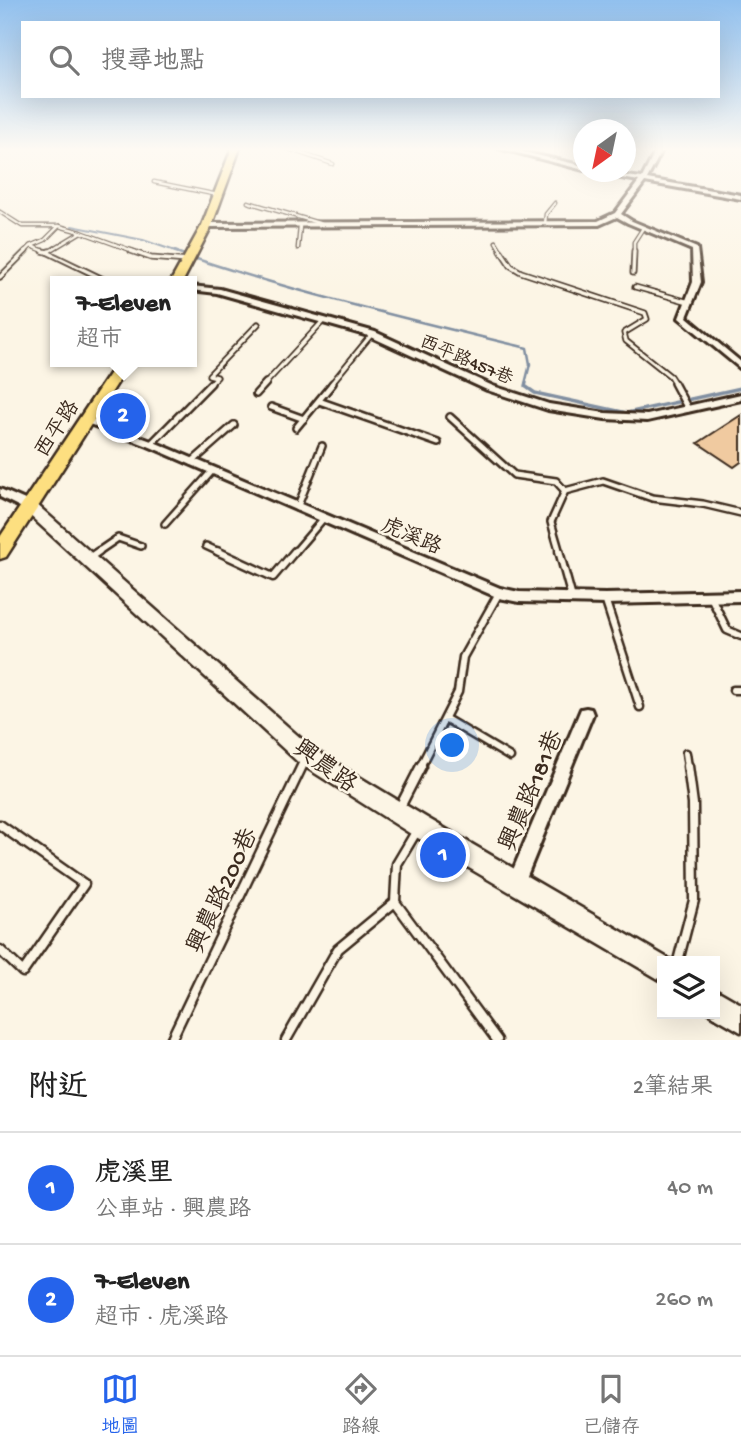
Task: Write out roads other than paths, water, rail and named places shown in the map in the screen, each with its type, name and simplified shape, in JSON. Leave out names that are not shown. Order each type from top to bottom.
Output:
[{"type":"main road","points":[[180,276],[207,225],[217,197]]},
{"type":"main road","name":"西平路","points":[[0,552],[121,367]]},
{"type":"street","points":[[207,225],[599,223],[617,214],[630,197]]},
{"type":"street","points":[[617,214],[643,228],[695,249],[696,282],[683,318],[741,366]]},
{"type":"street","name":"西平路457巷","points":[[197,289],[216,291],[372,334],[490,388],[548,407],[605,416],[646,418],[738,398]]},
{"type":"street","name":"虎溪路","points":[[87,420],[151,444],[499,593],[519,597],[605,599],[741,596]]},
{"type":"street","points":[[0,492],[30,508]]},
{"type":"street","name":"興農路","points":[[30,508],[89,558],[306,756],[397,813],[657,965]]},
{"type":"street","name":"興農路181巷","points":[[516,882],[586,714]]},
{"type":"street","points":[[720,1005],[741,1019]]},
{"type":"lane","points":[[248,202],[329,226]]},
{"type":"lane","points":[[545,224],[546,214],[555,202]]},
{"type":"lane","points":[[0,212],[22,226],[59,226],[151,258],[188,261]]},
{"type":"lane","points":[[0,277],[31,246],[45,240],[59,226]]},
{"type":"lane","points":[[298,247],[300,226]]},
{"type":"lane","points":[[633,273],[634,242],[643,228]]},
{"type":"lane","points":[[47,252],[81,233]]},
{"type":"lane","points":[[496,242],[511,267],[521,272],[645,313],[646,319],[624,333],[626,341],[670,376],[688,409]]},
{"type":"lane","points":[[31,246],[97,276]]},
{"type":"lane","points":[[635,288],[689,302]]},
{"type":"lane","points":[[257,394],[324,320]]},
{"type":"lane","points":[[151,444],[218,377],[209,375],[258,324]]},
{"type":"lane","points":[[296,428],[372,334]]},
{"type":"lane","points":[[320,401],[438,443]]},
{"type":"lane","points":[[271,407],[304,419]]},
{"type":"lane","points":[[450,417],[514,475],[556,481],[565,491]]},
{"type":"lane","points":[[192,462],[234,425]]},
{"type":"lane","points":[[297,508],[322,446]]},
{"type":"lane","points":[[165,524],[212,471]]},
{"type":"lane","points":[[565,491],[603,481],[652,498],[703,504],[741,513]]},
{"type":"lane","points":[[565,491],[551,522],[572,598]]},
{"type":"lane","points":[[206,546],[273,577],[323,519]]},
{"type":"lane","points":[[89,558],[118,538],[141,545]]},
{"type":"lane","points":[[397,813],[458,692],[463,657],[499,593]]},
{"type":"lane","points":[[711,597],[727,630],[741,635]]},
{"type":"lane","points":[[605,599],[640,707]]},
{"type":"lane","points":[[446,719],[510,757]]},
{"type":"lane","points":[[679,956],[694,900],[693,804],[686,753]]},
{"type":"lane","name":"興農路200巷","points":[[171,1040],[306,756]]},
{"type":"lane","points":[[0,825],[84,884],[23,972],[0,950]]},
{"type":"lane","points":[[419,826],[397,864],[395,902],[497,1040]]},
{"type":"lane","points":[[286,1040],[338,949],[395,902]]},
{"type":"waterway","points":[[72,226],[143,240],[178,252]]},
{"type":"waterway","points":[[173,251],[304,292],[527,348],[530,364],[525,384]]},
{"type":"waterway","points":[[526,383],[525,386],[535,393],[627,413],[741,388]]},
{"type":"place","name":"7-Eleven","points":[[123,416]]},
{"type":"place","name":"虎溪里","points":[[443,855]]}]
